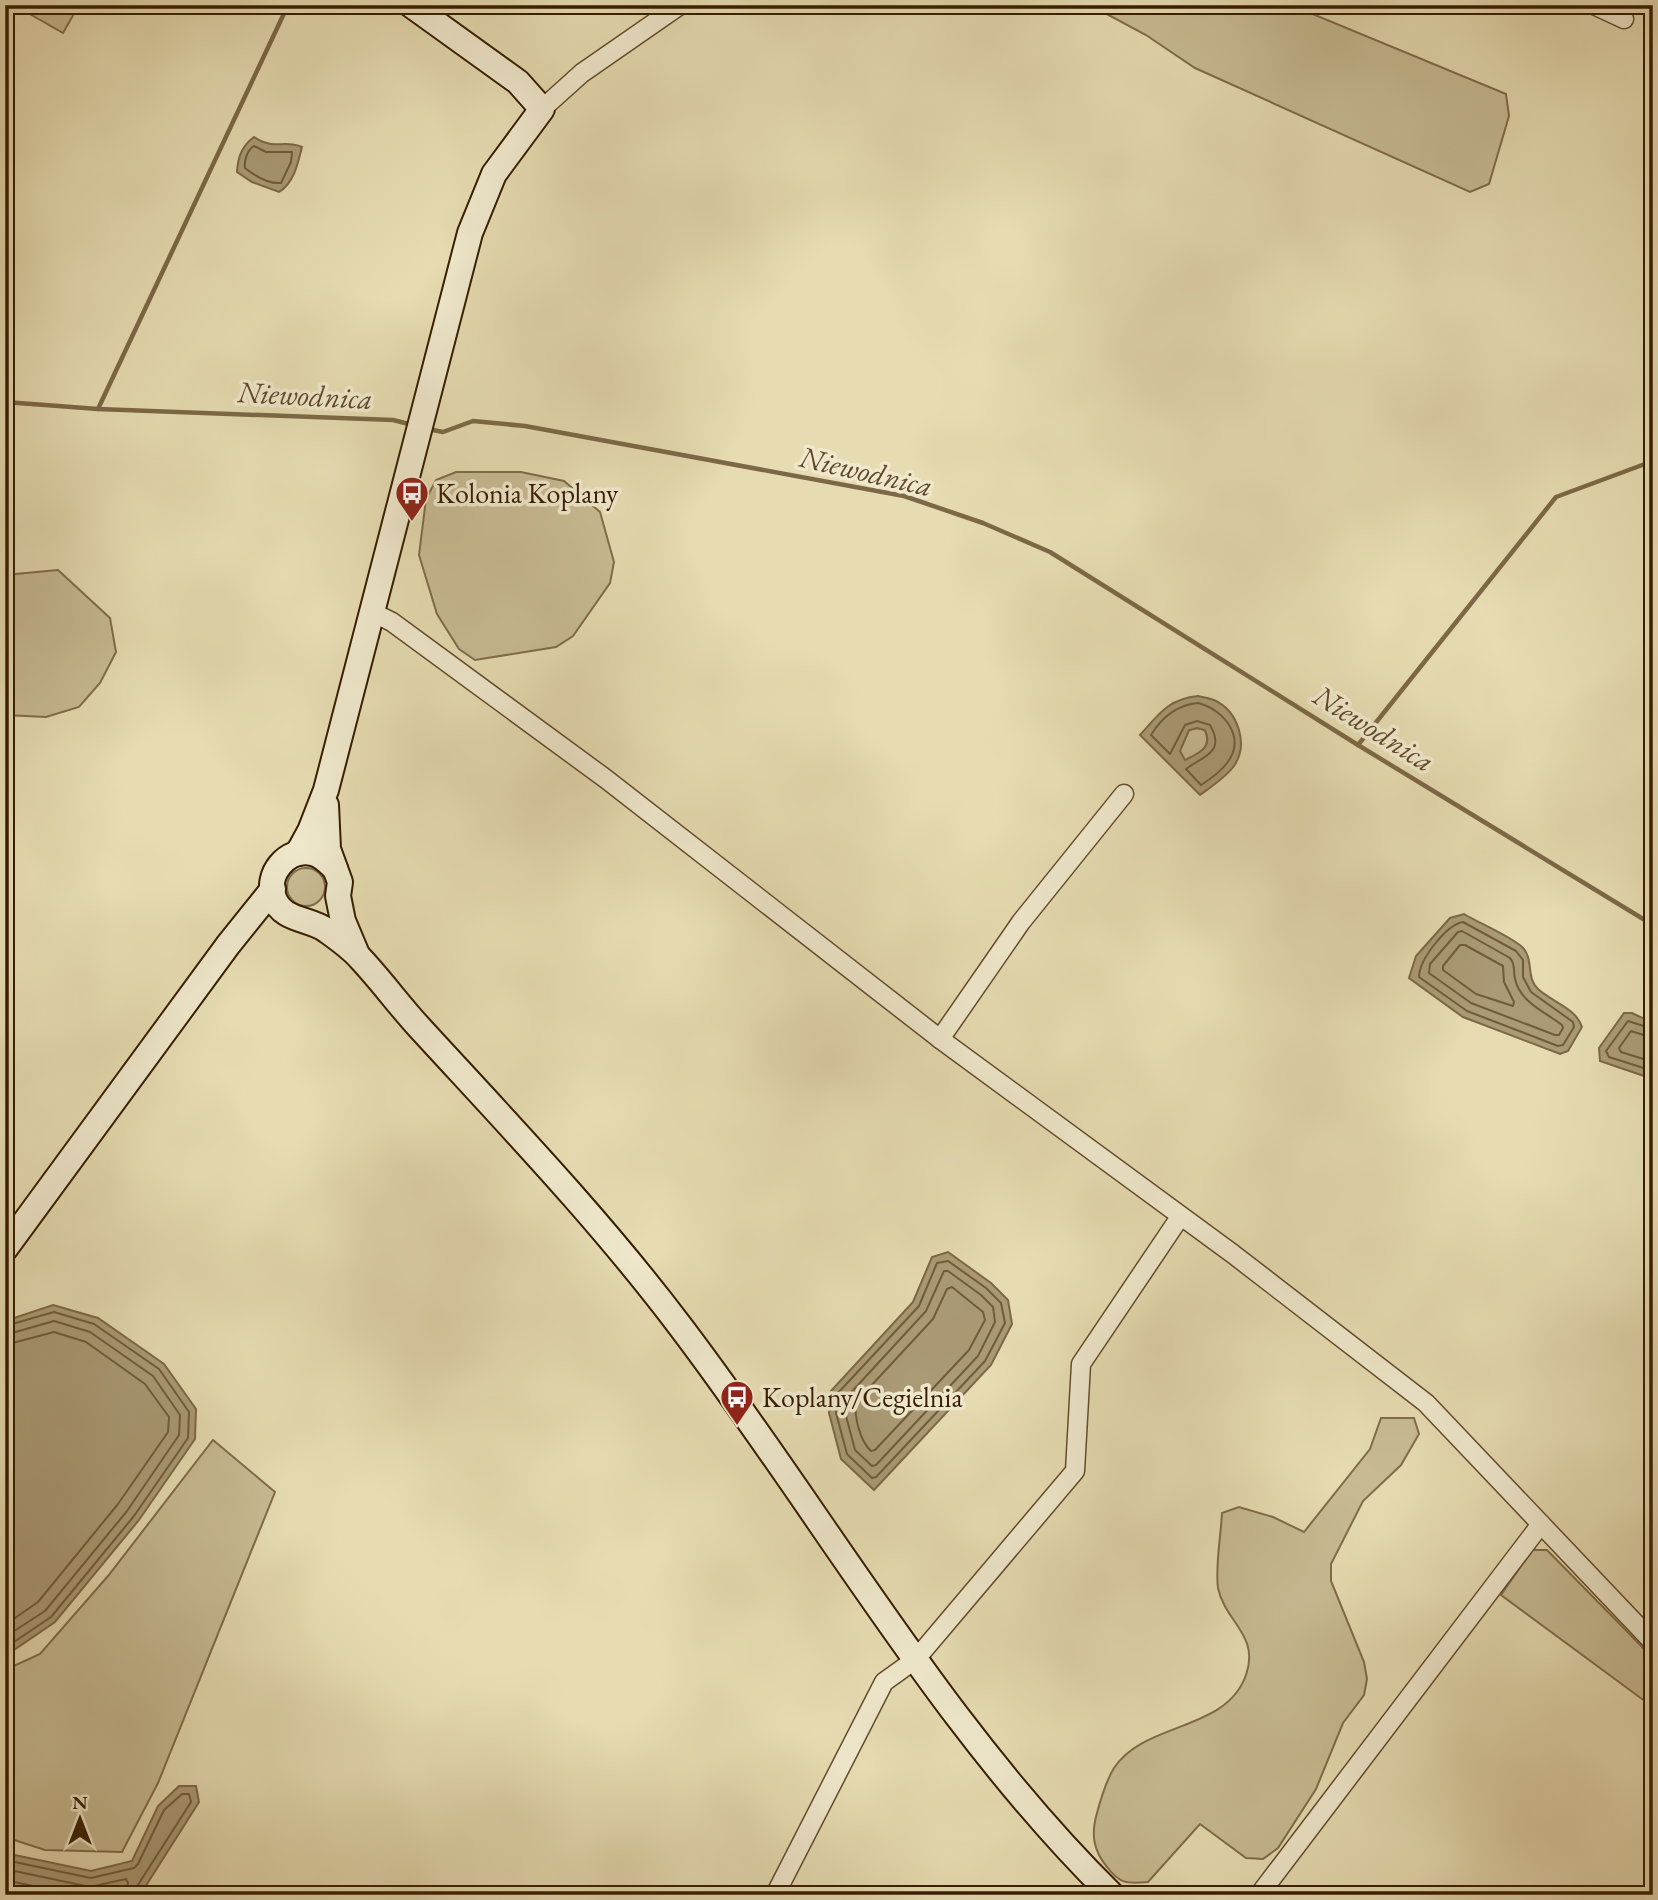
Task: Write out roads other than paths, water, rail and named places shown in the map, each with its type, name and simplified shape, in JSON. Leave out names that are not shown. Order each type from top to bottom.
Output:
[{"type":"street","points":[[411,5],[517,82],[542,109]]},
{"type":"street","points":[[298,853],[326,790],[470,233],[481,201],[494,173],[542,109],[582,73],[680,5]]},
{"type":"street","points":[[1594,5],[1624,19]]},
{"type":"street","points":[[372,612],[392,622],[606,779],[940,1039],[1264,1277],[1426,1403],[1653,1642]]},
{"type":"street","points":[[228,945],[267,922],[320,917],[332,909],[340,882],[327,841],[326,790]]},
{"type":"street","points":[[940,1039],[1021,922],[1124,794]]},
{"type":"street","points":[[335,869],[325,859],[312,853],[298,853],[285,859],[276,870],[272,888],[281,910],[324,929],[356,954],[599,1226],[680,1326],[1002,1776],[1044,1825],[1112,1895]]},
{"type":"street","points":[[5,1249],[272,888]]},
{"type":"street","points":[[338,896],[356,954]]},
{"type":"street","points":[[775,1895],[884,1682],[916,1659],[1075,1471],[1081,1364],[1180,1217]]},
{"type":"street","points":[[1259,1895],[1541,1524]]},
{"type":"water","points":[[254,137],[268,143],[302,147],[292,178],[279,192],[252,182],[237,172],[241,152]]},
{"type":"water","points":[[1204,697],[1222,705],[1235,720],[1241,738],[1241,748],[1234,766],[1200,795],[1140,735],[1171,704],[1188,698]],"holes":[[[1189,730],[1205,730],[1206,746],[1185,760],[1180,751]]]},
{"type":"water","points":[[1464,914],[1521,946],[1528,956],[1534,984],[1579,1020],[1582,1027],[1568,1051],[1560,1054],[1463,1017],[1409,978],[1416,956],[1450,918]]},
{"type":"water","points":[[1624,1013],[1632,1013],[1653,1023],[1653,1079],[1600,1061],[1599,1048]]},
{"type":"water","points":[[948,1252],[991,1283],[1008,1300],[1012,1324],[991,1365],[874,1490],[841,1459],[829,1413],[831,1391],[913,1302],[932,1257]]},
{"type":"water","points":[[53,1305],[98,1318],[164,1364],[196,1409],[195,1439],[139,1520],[55,1622],[5,1656],[5,1321]]},
{"type":"water","points":[[179,1786],[196,1786],[199,1802],[140,1895],[5,1895],[5,1853],[91,1871],[132,1861],[158,1806]]},
{"type":"waterway","points":[[98,409],[288,5]]},
{"type":"waterway","name":"Niewodnica","points":[[5,402],[98,409],[393,420],[413,425]]},
{"type":"waterway","name":"Niewodnica","points":[[428,429],[443,432],[473,421],[525,426],[904,496],[983,523],[1050,552],[1358,745],[1653,925]]},
{"type":"waterway","points":[[1358,745],[1556,497],[1653,461]]},
{"type":"place","name":"Kolonia Koplany","points":[[412,523]]},
{"type":"place","name":"Koplany/Cegielnia","points":[[737,1427]]}]
